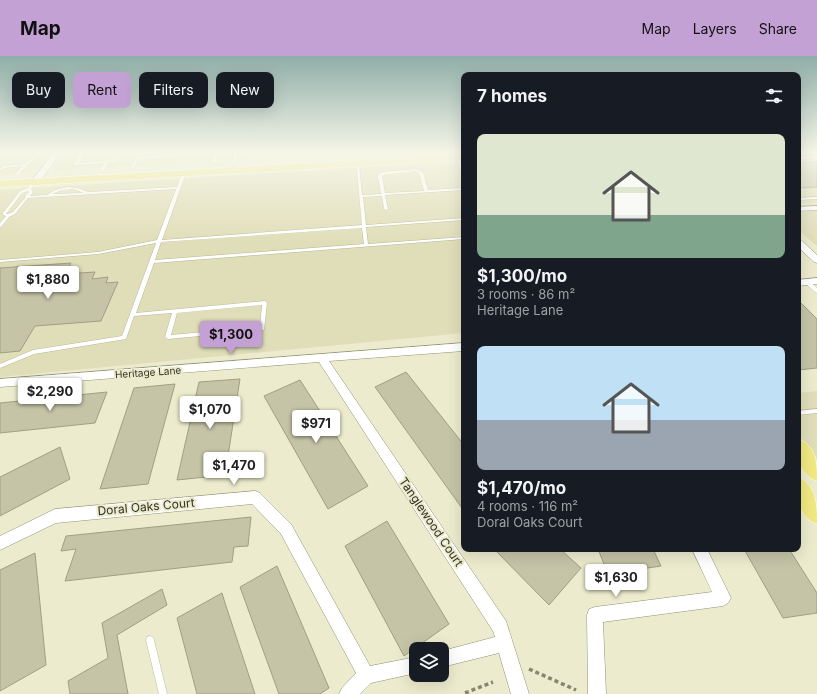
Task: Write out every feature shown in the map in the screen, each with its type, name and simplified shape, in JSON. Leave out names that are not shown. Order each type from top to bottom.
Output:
[{"type":"main road","points":[[0,184],[26,182]]},
{"type":"main road","points":[[801,451],[817,472]]},
{"type":"main road","points":[[801,491],[817,514]]},
{"type":"street","points":[[801,209],[817,208]]},
{"type":"street","points":[[802,249],[817,260]]},
{"type":"street","name":"Heritage Lane","points":[[0,383],[461,347]]},
{"type":"street","name":"Tanglewood Court","points":[[322,359],[500,627],[520,694]]},
{"type":"street","name":"Doral Oaks Court","points":[[0,542],[55,516],[255,497],[286,529],[366,675]]},
{"type":"street","points":[[597,694],[595,615],[723,598],[700,552]]},
{"type":"street","points":[[449,657],[505,643]]},
{"type":"street","points":[[348,694],[366,675],[409,666]]},
{"type":"lane","points":[[8,216],[4,214],[21,192],[34,182]]},
{"type":"lane","points":[[0,224],[8,216],[14,213],[31,192],[35,182]]},
{"type":"lane","points":[[0,366],[33,352],[124,338],[181,182]]},
{"type":"lane","points":[[359,182],[366,246]]},
{"type":"lane","points":[[381,182],[386,209]]},
{"type":"lane","points":[[423,182],[426,192]]},
{"type":"lane","points":[[26,197],[179,188]]},
{"type":"lane","points":[[361,196],[461,189]]},
{"type":"lane","points":[[801,200],[817,198]]},
{"type":"lane","points":[[0,260],[98,253],[159,241],[461,219]]},
{"type":"lane","points":[[152,262],[461,238]]},
{"type":"lane","points":[[808,282],[817,291]]},
{"type":"lane","points":[[132,315],[175,311],[235,306],[265,303],[262,329],[168,337],[175,311]]},
{"type":"lane","points":[[801,413],[817,411]]},
{"type":"lane","points":[[150,640],[163,694]]},
{"type":"path","points":[[529,669],[576,690]]},
{"type":"path","points":[[465,693],[493,682]]},
{"type":"shaded area","points":[[132,182],[461,182],[461,333],[0,377],[0,190]]},
{"type":"shaded area","points":[[801,182],[817,182],[817,203],[801,204]]},
{"type":"shaded area","points":[[817,204],[817,246],[801,233],[801,205]]},
{"type":"shaded area","points":[[817,391],[817,459],[801,438],[801,393]]},
{"type":"building","points":[[801,182],[817,182],[817,187],[801,188]]},
{"type":"building","points":[[71,263],[65,274],[95,272],[92,279],[108,277],[106,283],[118,282],[101,321],[35,326],[20,351],[0,353],[0,268]]},
{"type":"building","points":[[801,303],[817,319],[817,368],[801,370]]},
{"type":"building","points":[[406,372],[461,441],[461,507],[375,387]]},
{"type":"building","points":[[240,379],[225,475],[177,480],[199,382]]},
{"type":"building","points":[[300,380],[368,486],[328,509],[264,396]]},
{"type":"building","points":[[175,384],[148,484],[100,489],[134,388]]},
{"type":"building","points":[[107,392],[95,423],[0,433],[0,403]]},
{"type":"building","points":[[60,447],[70,479],[0,516],[0,477]]},
{"type":"building","points":[[251,517],[248,546],[234,547],[232,562],[65,581],[76,549],[61,551],[66,536]]},
{"type":"building","points":[[387,521],[449,624],[424,642],[409,642],[409,652],[404,656],[345,546]]},
{"type":"building","points":[[497,552],[563,552],[581,568],[549,605]]},
{"type":"building","points":[[599,552],[654,552],[661,566],[608,574]]},
{"type":"building","points":[[746,552],[791,552],[817,593],[817,613],[783,618]]},
{"type":"building","points":[[35,553],[46,665],[0,691],[0,570]]},
{"type":"building","points":[[277,566],[329,688],[320,694],[279,694],[240,587]]},
{"type":"building","points":[[162,589],[167,605],[117,635],[128,694],[70,694],[68,681],[108,658],[102,623]]},
{"type":"building","points":[[222,593],[255,694],[197,694],[177,618]]}]
